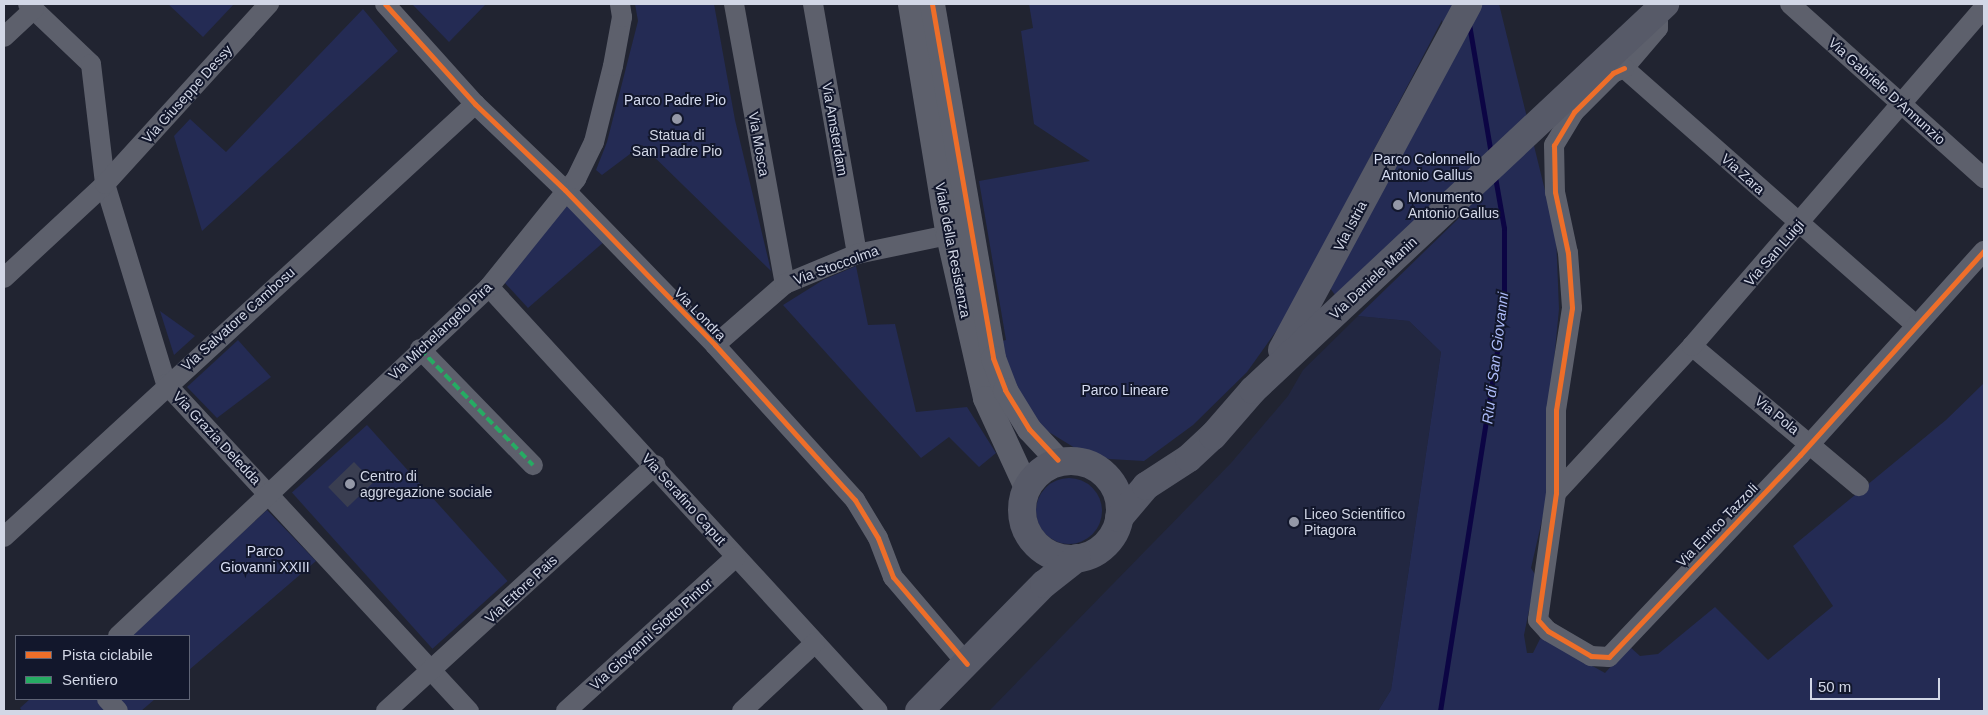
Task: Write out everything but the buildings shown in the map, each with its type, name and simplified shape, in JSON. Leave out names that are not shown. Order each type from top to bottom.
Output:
[{"type":"main road","name":"Via Istria","points":[[1253,390],[1294,332],[1468,4]]},
{"type":"main road","name":"Via Daniele Manin","points":[[1120,518],[1146,486],[1170,470],[1213,436],[1253,390],[1662,7]]},
{"type":"main road","points":[[919,711],[1026,604],[1077,558],[1105,545],[1120,518],[1120,501],[1103,472],[1088,464],[1058,460],[1040,471],[1026,488],[1021,515],[1034,543],[1036,574],[1026,604]]},
{"type":"main road","name":"Via Daniele Manin","points":[[1103,472],[1130,477],[1170,470]]},
{"type":"main road","points":[[1034,543],[1054,556],[1077,558]]},
{"type":"street","name":"Via Giuseppe Dessy","points":[[4,278],[105,184],[269,4]]},
{"type":"street","name":"Via Londra","points":[[385,4],[475,104],[565,190],[715,345],[855,500],[878,538],[893,577],[967,664]]},
{"type":"street","name":"Via Michelangelo Pira","points":[[119,635],[420,349],[489,287],[565,190],[576,179],[594,142],[613,66],[622,17],[620,4]]},
{"type":"street","name":"Via Mosca","points":[[734,4],[785,284]]},
{"type":"street","name":"Via Amsterdam","points":[[813,4],[857,254]]},
{"type":"street","name":"Viale della Resistenza","points":[[910,4],[948,235],[985,398],[1026,488]]},
{"type":"street","name":"Viale della Resistenza","points":[[932,4],[993,358],[1005,390],[1028,430],[1058,460]]},
{"type":"street","name":"Via Gabriele D'Annunzio","points":[[1790,4],[1984,178]]},
{"type":"street","name":"Via Grazia Deledda","points":[[31,7],[91,64],[105,184],[166,384],[469,711]]},
{"type":"street","points":[[4,37],[31,7]]},
{"type":"street","points":[[1556,493],[1556,410],[1572,308],[1568,253],[1555,192],[1554,145],[1574,112],[1613,73],[1624,68],[1658,28],[1662,7]]},
{"type":"street","name":"Via San Luigi","points":[[1556,493],[1692,346],[1800,224],[1984,8]]},
{"type":"street","name":"Via Zara","points":[[1624,68],[1915,325]]},
{"type":"street","name":"Via Salvatore Cambosu","points":[[4,537],[166,384],[475,104]]},
{"type":"street","name":"Via Stoccolma","points":[[715,345],[785,284],[857,254],[948,235]]},
{"type":"street","name":"Via Enrico Tazzoli","points":[[1556,493],[1538,620],[1548,631],[1600,659],[1609,657],[1811,443],[1915,325],[1984,251]]},
{"type":"street","name":"Via Serafino Caput","points":[[489,287],[655,465],[736,557],[878,711]]},
{"type":"street","name":"Via Pola","points":[[1692,346],[1811,443],[1859,486]]},
{"type":"street","points":[[420,349],[533,464]]},
{"type":"street","name":"Via Ettore Pais","points":[[386,711],[655,465]]},
{"type":"street","name":"Via Giovanni Siotto Pintor","points":[[566,711],[736,557]]},
{"type":"street","points":[[742,711],[815,643]]},
{"type":"street","points":[[108,700],[118,711]]},
{"type":"shaded area","name":"Liceo Scientifico Pitagora","points":[[1358,316],[1409,321],[1441,352],[1391,690],[1378,711],[989,711],[1231,463],[1288,396],[1303,370]]},
{"type":"green space","points":[[168,4],[234,4],[203,37]]},
{"type":"green space","points":[[412,4],[486,4],[449,42]]},
{"type":"green space","name":"Parco Padre Pio","points":[[635,4],[714,4],[735,120],[771,271],[642,145],[602,175],[596,170],[607,142],[638,21]]},
{"type":"green space","points":[[1029,4],[1499,4],[1556,235],[1559,309],[1549,413],[1548,494],[1531,568],[1536,576],[1524,635],[1527,653],[1533,653],[1541,637],[1605,673],[1629,646],[1640,656],[1658,654],[1715,607],[1768,660],[1833,606],[1793,546],[1946,420],[1984,383],[1984,711],[1378,711],[1391,690],[1441,352],[1409,321],[1358,316],[1458,219],[1476,197],[1338,299],[1330,288],[1449,65],[1442,20],[1287,316],[1247,372],[1193,425],[1144,461],[1109,459],[1075,448],[1039,426],[1014,381],[1004,354],[1002,341],[1006,340],[979,181],[1090,161],[1034,124],[1021,31],[1033,28]]},
{"type":"green space","points":[[363,9],[398,51],[202,231],[174,136],[190,119],[226,152]]},
{"type":"green space","points":[[567,203],[605,241],[528,308],[504,282]]},
{"type":"green space","points":[[856,266],[868,325],[895,324],[916,412],[967,407],[996,453],[979,467],[949,437],[921,458],[783,305],[823,280]]},
{"type":"green space","points":[[160,311],[195,336],[174,355]]},
{"type":"green space","points":[[238,340],[271,377],[217,418],[187,387]]},
{"type":"green space","points":[[367,425],[508,581],[432,649],[292,493]]},
{"type":"green space","points":[[1063,478],[1075,478],[1087,483],[1097,493],[1102,505],[1100,524],[1087,539],[1075,544],[1063,544],[1051,539],[1041,529],[1036,517],[1036,505],[1041,493],[1051,483]]},
{"type":"green space","name":"Parco Giovanni XXIII","points":[[267,510],[316,561],[190,669],[190,635],[130,635]]},
{"type":"green space","points":[[29,700],[154,700],[141,711],[22,711],[20,708]]},
{"type":"waterway","name":"Riu di San Giovanni","points":[[1469,24],[1491,154]]},
{"type":"waterway","name":"Riu di San Giovanni","points":[[1440,711],[1504,305],[1504,228],[1495,177]]},
{"type":"marked path","points":[[420,349],[533,465]]},
{"type":"cycle path","points":[[385,4],[475,104],[565,190],[715,345],[855,500],[878,538],[893,577],[967,664]]},
{"type":"cycle path","points":[[932,4],[993,358],[1005,390],[1029,429],[1058,460]]},
{"type":"cycle path","points":[[1624,68],[1613,73],[1574,112],[1554,145],[1555,192],[1568,253],[1572,308],[1556,410],[1556,493],[1538,620],[1548,631],[1591,656],[1609,657],[1800,455],[1984,251]]},
{"type":"place","name":"Statua di San Padre Pio","points":[[677,119]]},
{"type":"place","name":"Monumento Antonio Gallus","points":[[1398,205]]},
{"type":"place","name":"Centro di aggregazione sociale","points":[[350,484]]},
{"type":"place","name":"Liceo Scientifico Pitagora","points":[[1294,522]]},
{"type":"park label","name":"Parco Colonnello Antonio Gallus","points":[[1427,168]]},
{"type":"park label","name":"Parco Lineare","points":[[1125,390]]}]
